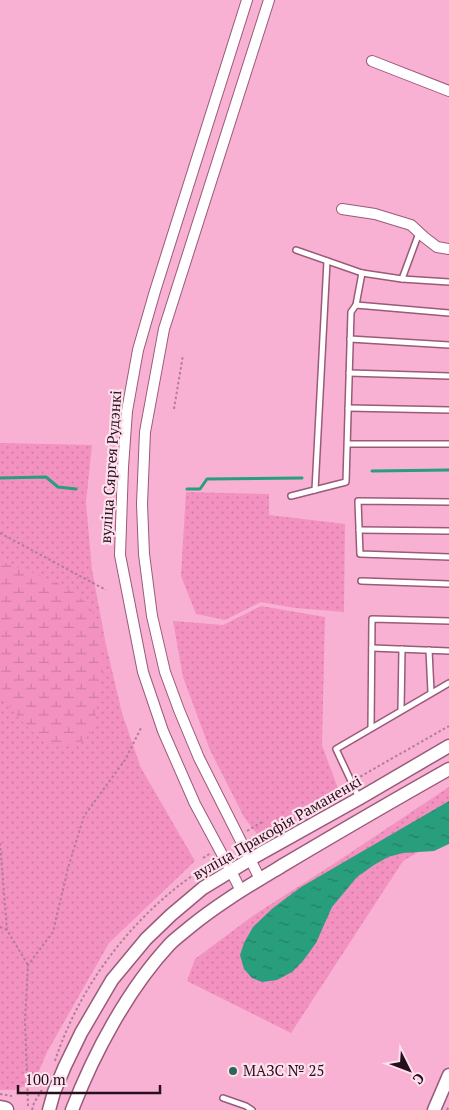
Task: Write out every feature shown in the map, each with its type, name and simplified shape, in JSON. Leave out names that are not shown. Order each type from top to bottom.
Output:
[{"type":"main road","points":[[0,1109],[9,1103]]},
{"type":"street","name":"вуліца Сяргея Рудэнкі","points":[[241,891],[195,804],[163,732],[143,672],[120,554],[127,411],[138,350],[247,0]]},
{"type":"street","points":[[260,879],[199,758],[165,672],[152,616],[144,554],[142,504],[145,432],[164,329],[269,0]]},
{"type":"street","points":[[372,61],[449,92]]},
{"type":"street","points":[[342,209],[374,214],[411,225],[437,247],[449,249]]},
{"type":"street","name":"вуліца Пракофія Раманенкі","points":[[49,1110],[64,1066],[112,980],[146,939],[171,915],[204,888],[249,860],[449,746]]},
{"type":"street","points":[[72,1110],[92,1064],[125,1003],[146,972],[171,943],[203,916],[260,879],[449,769]]},
{"type":"street","points":[[434,1110],[449,1075]]},
{"type":"lane","points":[[402,279],[419,233]]},
{"type":"lane","points":[[296,250],[362,273],[402,279],[449,282]]},
{"type":"lane","points":[[315,490],[327,261]]},
{"type":"lane","points":[[291,496],[346,482],[351,312],[356,305],[362,273]]},
{"type":"lane","points":[[356,305],[449,313]]},
{"type":"lane","points":[[350,339],[449,345]]},
{"type":"lane","points":[[349,374],[449,376]]},
{"type":"lane","points":[[348,408],[449,410]]},
{"type":"lane","points":[[348,444],[449,444]]},
{"type":"lane","points":[[449,502],[358,501],[360,554],[449,557]]},
{"type":"lane","points":[[359,530],[449,531]]},
{"type":"lane","points":[[361,581],[449,584]]},
{"type":"lane","points":[[371,728],[372,619],[449,621]]},
{"type":"lane","points":[[372,648],[449,651]]},
{"type":"lane","points":[[401,710],[402,649]]},
{"type":"lane","points":[[429,650],[431,692]]},
{"type":"lane","points":[[360,798],[336,749],[449,683]]},
{"type":"lane","points":[[223,1098],[252,1110]]},
{"type":"path","points":[[174,409],[183,354]]},
{"type":"path","points":[[0,533],[106,590]]},
{"type":"path","points":[[278,824],[449,726]]},
{"type":"path","points":[[28,965],[53,932],[68,868],[84,816],[125,760],[141,728]]},
{"type":"path","points":[[246,832],[262,822]]},
{"type":"path","points":[[0,843],[7,930],[28,965],[25,1021],[29,1104],[34,1103]]},
{"type":"path","points":[[203,858],[213,852]]},
{"type":"path","points":[[206,865],[217,859]]},
{"type":"path","points":[[0,927],[7,930]]},
{"type":"path","points":[[32,1110],[43,1088]]},
{"type":"path","points":[[0,1094],[9,1103]]},
{"type":"path","points":[[447,1110],[449,1106]]},
{"type":"green space","points":[[0,443],[92,445],[86,502],[92,570],[106,645],[122,713],[141,768],[195,861],[109,943],[47,1052],[36,1078],[25,1086],[14,1090],[0,1090]]},
{"type":"green space","points":[[186,492],[269,494],[269,515],[345,524],[344,612],[295,608],[261,602],[225,620],[196,614],[181,576]]},
{"type":"green space","points":[[0,561],[45,577],[67,588],[90,607],[100,627],[104,655],[96,715],[88,735],[78,743],[60,745],[42,738],[24,724],[0,695]]},
{"type":"green space","points":[[261,606],[325,617],[322,745],[341,797],[262,841],[244,817],[210,750],[183,677],[173,621],[223,625]]},
{"type":"green space","points":[[449,787],[449,834],[403,861],[291,1033],[187,981],[195,959],[254,915]]},
{"type":"water","points":[[449,801],[449,844],[434,851],[403,853],[388,857],[357,877],[332,907],[316,943],[292,972],[277,980],[262,982],[252,978],[244,969],[240,955],[244,943],[253,927],[273,908],[301,887]]},
{"type":"waterway","points":[[372,471],[449,470]]},
{"type":"waterway","points":[[0,478],[46,477],[58,487],[76,489]]},
{"type":"waterway","points":[[187,489],[200,489],[207,479],[302,478]]},
{"type":"place","name":"МАЗС № 25","points":[[233,1071]]}]
